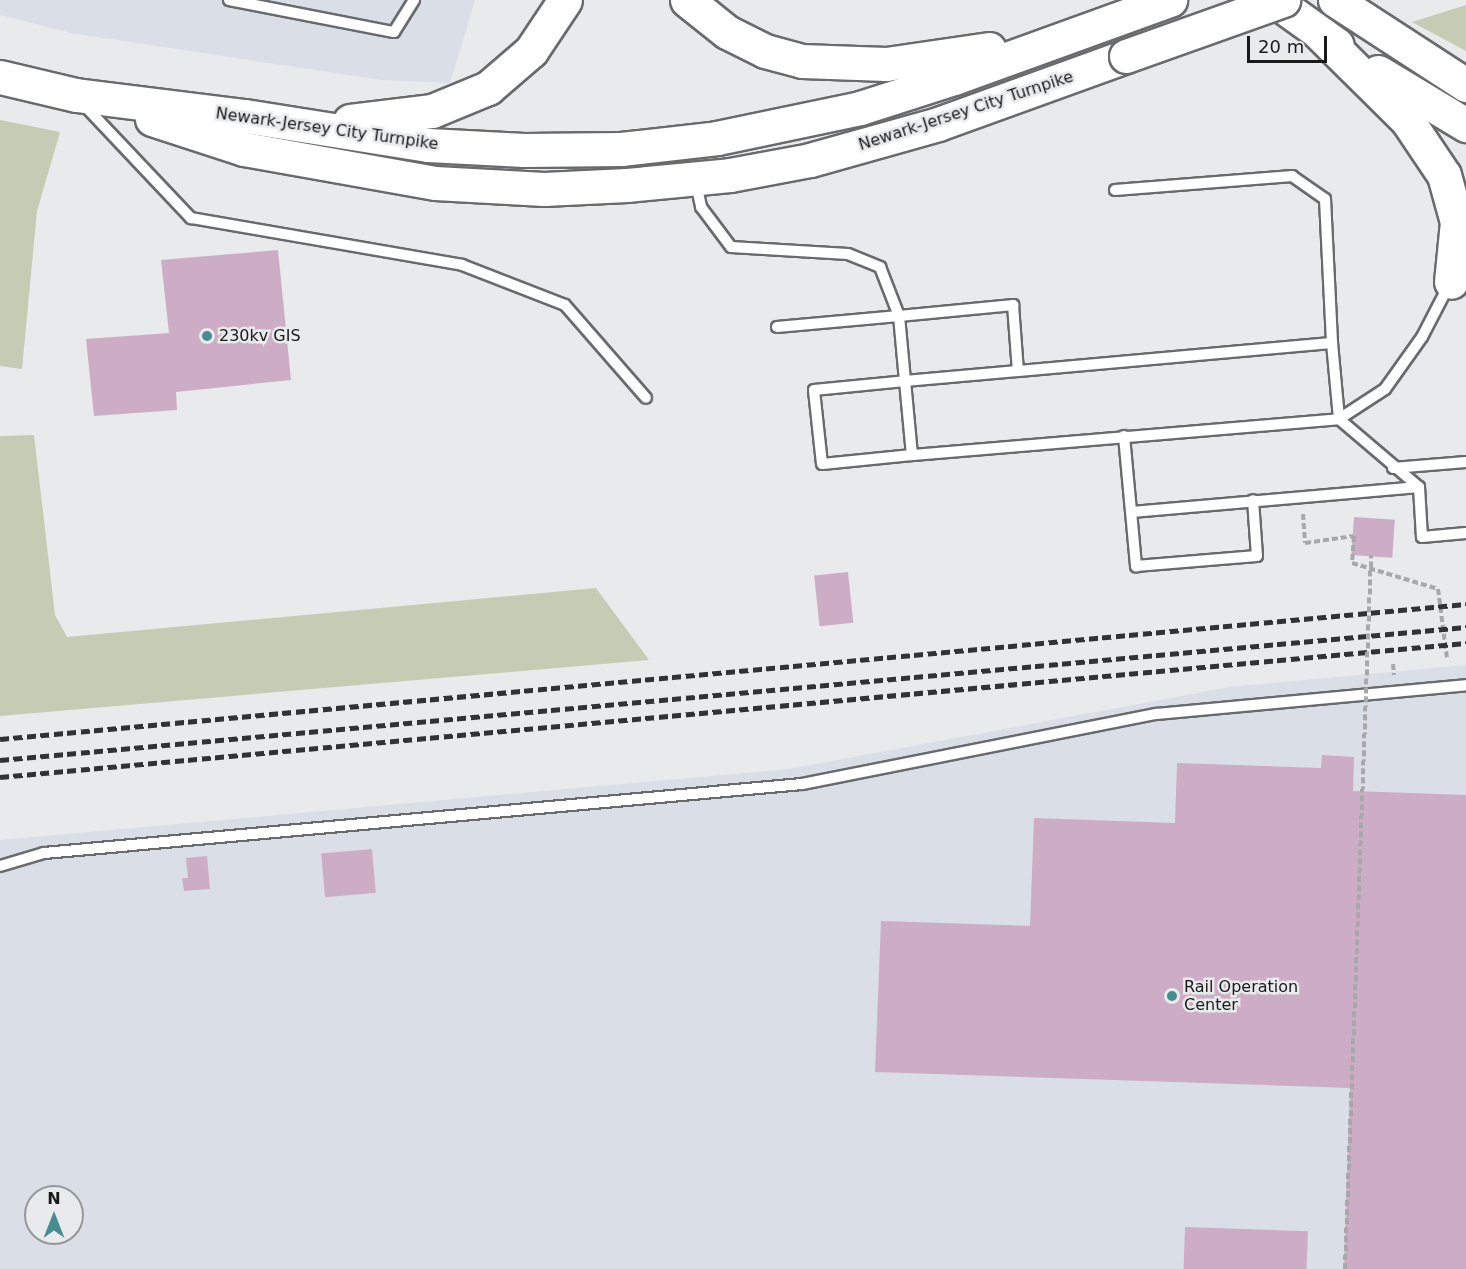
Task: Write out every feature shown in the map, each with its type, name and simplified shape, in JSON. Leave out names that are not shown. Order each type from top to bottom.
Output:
[{"type":"highway","points":[[273,121],[411,116],[470,98],[518,66],[544,36],[565,0]]},
{"type":"highway","points":[[687,0],[711,21],[765,51],[802,61],[843,65],[929,60],[1080,32]]},
{"type":"highway","name":"Newark-Jersey City Turnpike","points":[[76,95],[273,121],[389,141],[476,148],[572,150],[669,144],[766,130],[860,108],[1170,0]]},
{"type":"highway","points":[[1274,0],[1319,33],[1466,125]]},
{"type":"highway","name":"Newark-Jersey City Turnpike","points":[[0,77],[76,95],[244,148],[435,183],[544,189],[695,179],[790,164],[894,137],[1283,0]]},
{"type":"highway","points":[[1335,0],[1466,85]]},
{"type":"highway","points":[[1319,33],[1407,120],[1444,175],[1457,222],[1458,273]]},
{"type":"lane","points":[[229,0],[394,32],[414,0]]},
{"type":"lane","points":[[76,95],[191,218],[462,265],[565,305],[646,398]]},
{"type":"lane","points":[[1115,190],[1292,176],[1325,199],[1332,343],[1339,419],[1393,468],[1419,487]]},
{"type":"lane","points":[[695,179],[701,207],[731,247],[848,254],[880,267],[899,316],[912,455]]},
{"type":"lane","points":[[1332,343],[814,390],[822,464],[1339,419],[1385,389],[1422,337],[1458,273]]},
{"type":"lane","points":[[777,327],[1013,304],[1018,371]]},
{"type":"lane","points":[[1124,436],[1136,566],[1257,556],[1253,500]]},
{"type":"lane","points":[[1393,468],[1466,462]]},
{"type":"lane","points":[[1132,512],[1419,487]]},
{"type":"lane","points":[[1419,487],[1422,537],[1466,533]]},
{"type":"lane","points":[[0,866],[44,853],[802,784],[1156,714],[1466,685]]},
{"type":"path","points":[[1302,496],[1305,543],[1354,536],[1352,563],[1438,589],[1447,658]]},
{"type":"path","points":[[1345,1269],[1371,555]]},
{"type":"shaded area","points":[[0,0],[475,0],[450,83],[382,80],[71,33],[0,15]]},
{"type":"shaded area","points":[[1466,665],[1466,1269],[0,1269],[0,840],[789,769],[1230,687]]},
{"type":"green space","points":[[1466,5],[1466,51],[1412,22]]},
{"type":"green space","points":[[0,120],[60,132],[37,211],[22,369],[0,366]]},
{"type":"green space","points":[[34,435],[55,615],[67,637],[596,588],[649,660],[0,716],[0,436]]},
{"type":"building","name":"230kv GIS","points":[[278,250],[291,380],[176,392],[177,410],[94,416],[86,339],[169,333],[161,260]]},
{"type":"building","points":[[1354,517],[1395,520],[1392,558],[1351,555]]},
{"type":"building","points":[[848,572],[853,623],[820,626],[814,576]]},
{"type":"building","name":"Rail Operation Center","points":[[1322,755],[1354,757],[1353,791],[1466,795],[1466,1269],[1344,1269],[1350,1088],[875,1072],[881,921],[1030,926],[1034,818],[1175,823],[1177,763],[1321,768]]},
{"type":"building","points":[[372,849],[376,893],[325,897],[321,853]]},
{"type":"building","points":[[207,856],[210,889],[184,891],[182,878],[188,878],[186,858]]},
{"type":"building","points":[[1185,1227],[1308,1231],[1307,1269],[1184,1269]]},
{"type":"railway","points":[[0,739],[1466,604]]},
{"type":"railway","points":[[0,760],[1466,627]]},
{"type":"railway","points":[[0,777],[1466,643]]},
{"type":"place","name":"230kv GIS","points":[[207,336]]},
{"type":"place","name":"Rail Operation Center","points":[[1172,996]]}]
